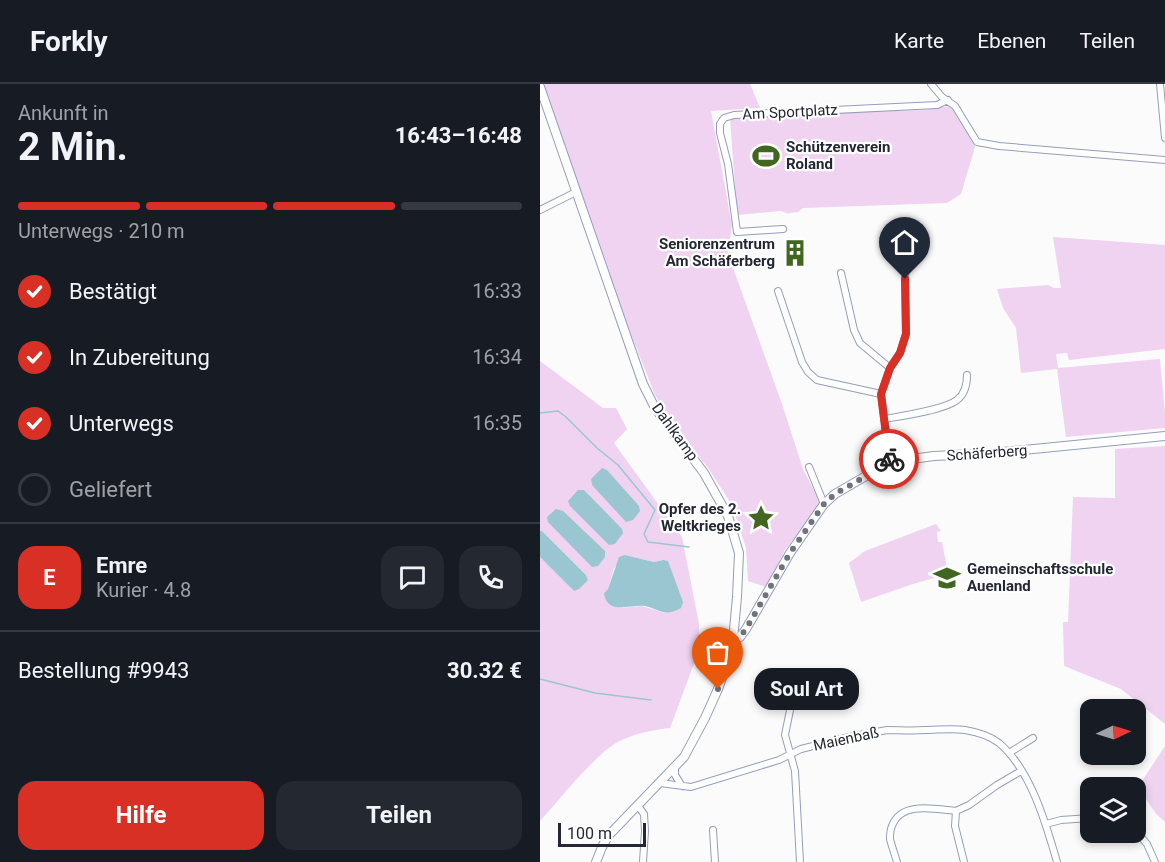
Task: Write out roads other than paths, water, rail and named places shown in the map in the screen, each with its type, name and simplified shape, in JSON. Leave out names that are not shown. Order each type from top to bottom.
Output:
[{"type":"main road","name":"Schäferberg","points":[[733,640],[740,637],[746,629],[790,553],[824,504],[835,494],[890,462],[934,456],[993,453],[1165,436]]},
{"type":"street","points":[[1160,84],[1165,138]]},
{"type":"street","points":[[932,85],[942,97],[955,106],[977,142],[999,146],[1165,160]]},
{"type":"street","name":"Dahlkamp","points":[[540,87],[643,384],[655,408],[704,473],[728,516],[739,553],[733,640],[729,658],[709,708],[684,757],[608,836],[596,862]]},
{"type":"street","name":"Am Sportplatz","points":[[783,229],[737,232],[728,164],[720,133],[720,124],[724,118],[772,112],[937,105],[948,100]]},
{"type":"street","points":[[540,210],[576,192]]},
{"type":"street","points":[[890,462],[881,394],[906,334],[905,261]]},
{"type":"street","points":[[841,273],[854,330],[860,343],[890,368]]},
{"type":"street","points":[[778,291],[802,362],[808,372],[817,380],[881,394]]},
{"type":"street","points":[[884,419],[945,406],[958,400],[964,392],[967,375]]},
{"type":"street","points":[[809,467],[824,504]]},
{"type":"street","points":[[792,691],[785,735],[795,771],[800,862]]},
{"type":"street","name":"Maienbaß","points":[[660,783],[691,787],[779,760],[801,749],[876,732],[964,730],[984,735],[998,742],[1009,753],[1038,804],[1057,862]]},
{"type":"street","points":[[1009,753],[1032,738]]},
{"type":"street","points":[[675,768],[675,775],[683,786]]},
{"type":"street","points":[[897,862],[890,838],[894,820],[901,813],[928,808],[956,811],[1021,771]]},
{"type":"street","points":[[638,806],[644,814],[643,862]]},
{"type":"street","points":[[956,811],[955,826],[964,862]]},
{"type":"street","points":[[1046,824],[1080,819]]},
{"type":"street","points":[[713,830],[715,862]]},
{"type":"street","points":[[1146,842],[1155,862]]},
{"type":"water","points":[[602,468],[607,470],[639,506],[640,511],[633,520],[626,522],[592,485],[591,479]]},
{"type":"water","points":[[578,490],[584,490],[622,529],[623,533],[615,544],[609,545],[570,506],[568,501]]},
{"type":"water","points":[[556,509],[563,511],[605,551],[605,557],[598,566],[592,567],[548,522],[547,517]]},
{"type":"water","points":[[540,531],[586,575],[588,580],[579,589],[574,591],[540,557]]},
{"type":"water","points":[[625,555],[654,562],[668,561],[683,602],[681,608],[663,612],[645,606],[615,607],[610,604],[604,593],[608,589],[619,557]]},
{"type":"waterway","points":[[540,413],[558,411],[618,465],[655,510],[644,534],[648,542],[689,547]]},
{"type":"waterway","points":[[540,679],[595,693],[651,700]]},
{"type":"place","name":"Schützenverein Roland","points":[[766,156]]},
{"type":"place","name":"Seniorenzentrum Am Schäferberg","points":[[795,253]]},
{"type":"place","name":"Opfer des 2. Weltkrieges","points":[[761,518]]},
{"type":"place","name":"Gemeinschaftsschule Auenland","points":[[947,578]]},
{"type":"place","name":"Soul Art","points":[[718,689]]}]
